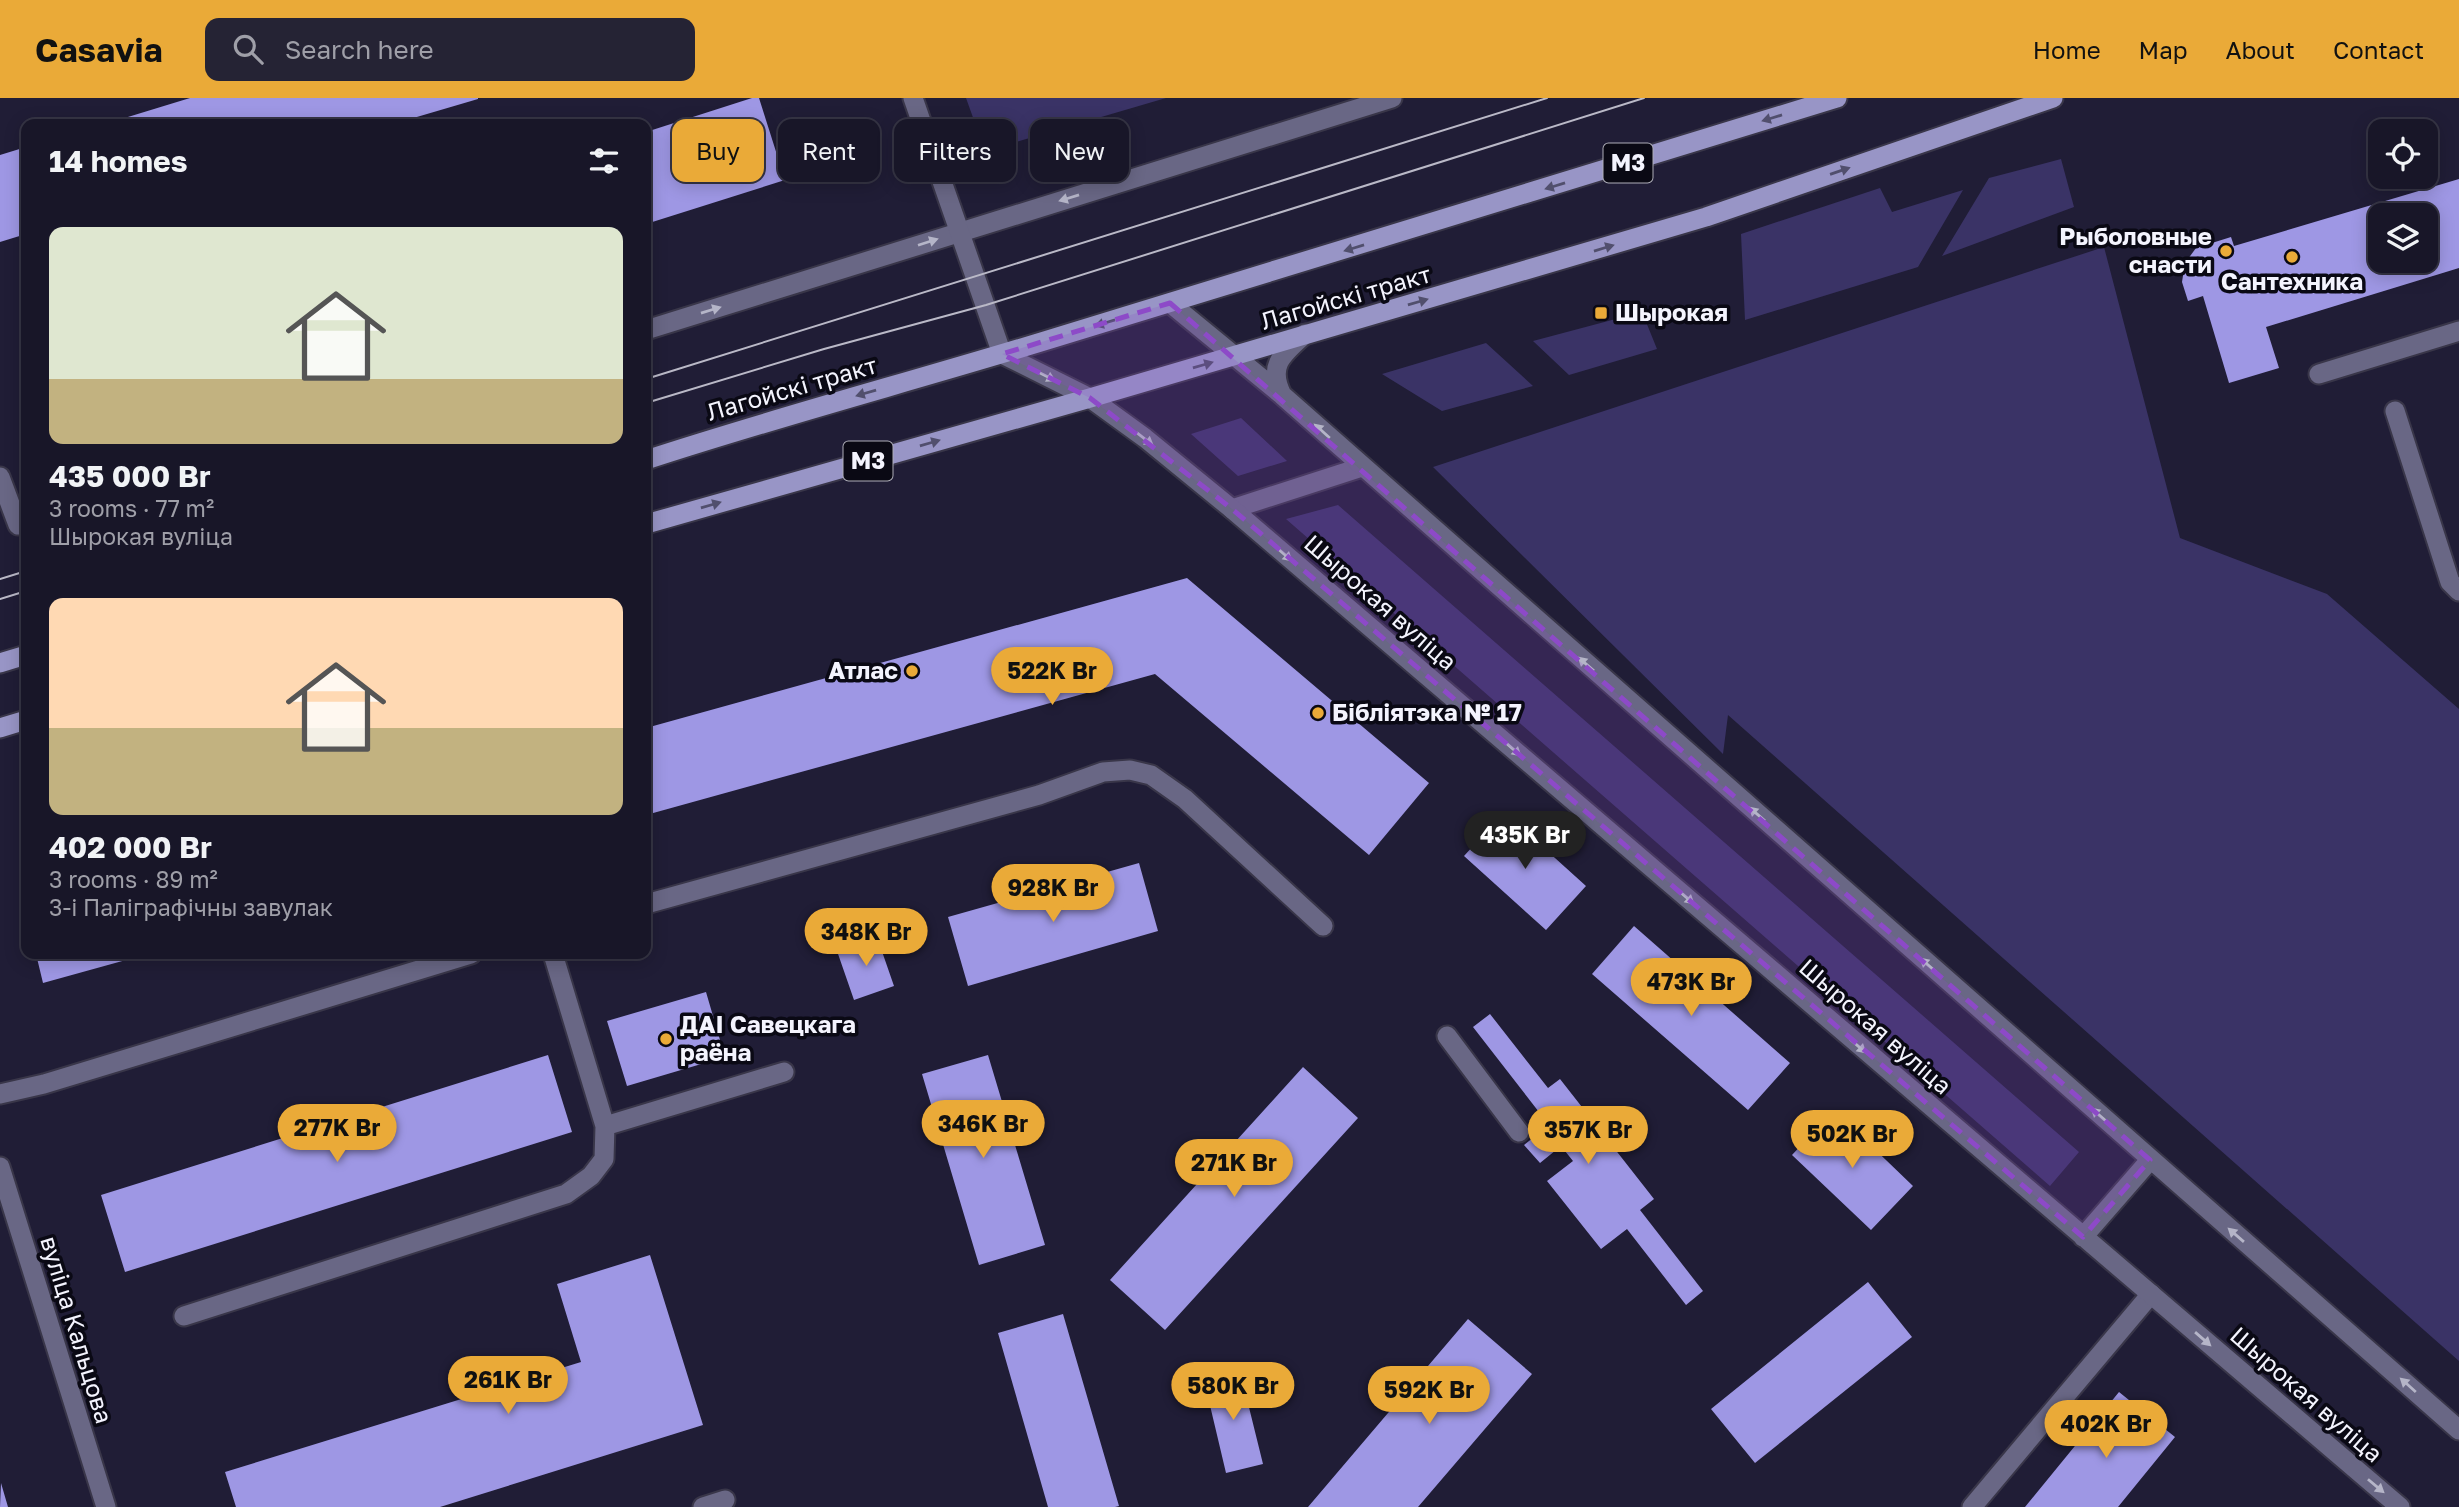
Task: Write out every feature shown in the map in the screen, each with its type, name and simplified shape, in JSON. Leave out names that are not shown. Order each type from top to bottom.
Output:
[{"type":"main road","points":[[913,98],[1002,354]]},
{"type":"main road","points":[[651,328],[1392,98]]},
{"type":"main road","name":"Лагойскі тракт","points":[[651,458],[718,436],[1170,303],[1837,98]]},
{"type":"main road","name":"Лагойскі тракт","points":[[651,523],[1090,398],[1706,217],[2053,98]]},
{"type":"main road","points":[[1170,303],[1282,396],[2459,1430]]},
{"type":"main road","points":[[2319,374],[2459,331]]},
{"type":"main road","points":[[1282,396],[1275,381],[1276,367],[1283,354],[1305,334]]},
{"type":"main road","name":"Шырокая вуліца","points":[[1002,354],[1090,398],[1145,438],[1232,509],[2398,1506]]},
{"type":"main road","points":[[2395,411],[2449,582],[2459,591]]},
{"type":"main road","points":[[1232,509],[1362,467]]},
{"type":"main road","points":[[0,477],[15,526]]},
{"type":"main road","points":[[0,663],[21,657]]},
{"type":"main road","points":[[0,729],[21,722]]},
{"type":"main road","points":[[651,903],[1039,795],[1103,772],[1130,770],[1152,775],[1185,799],[1323,926]]},
{"type":"main road","points":[[0,1094],[44,1084],[455,959]]},
{"type":"main road","points":[[184,1316],[566,1194],[591,1176],[604,1158],[605,1126],[555,959]]},
{"type":"main road","points":[[1447,1036],[1519,1132]]},
{"type":"main road","points":[[605,1126],[784,1072]]},
{"type":"main road","points":[[2083,1237],[2150,1160]]},
{"type":"main road","name":"вуліца Кальцова","points":[[0,1167],[106,1507]]},
{"type":"main road","points":[[1972,1507],[2151,1294]]},
{"type":"main road","points":[[703,1507],[725,1500]]},
{"type":"highlighted area","points":[[1170,303],[2150,1160],[2083,1237],[1232,509],[1090,398],[1002,354]]},
{"type":"shaded area","points":[[966,98],[1166,98],[1094,119],[1030,119],[1030,138],[1016,142],[1016,119],[974,119]]},
{"type":"shaded area","points":[[2061,159],[2074,207],[1942,256],[1989,178]]},
{"type":"shaded area","points":[[1880,188],[1892,212],[1963,190],[1918,267],[1745,320],[1741,234]]},
{"type":"shaded area","points":[[2104,247],[2180,538],[2327,594],[2459,709],[2459,1361],[1728,715],[1723,754],[1433,467]]},
{"type":"shaded area","points":[[1642,312],[1657,349],[1569,375],[1533,341]]},
{"type":"shaded area","points":[[1486,343],[1533,386],[1442,411],[1382,374]]},
{"type":"shaded area","points":[[1241,418],[1287,461],[1238,476],[1191,434]]},
{"type":"shaded area","points":[[1338,505],[2079,1152],[2050,1186],[1286,519]]},
{"type":"building","points":[[190,98],[478,98],[410,119],[121,119]]},
{"type":"building","points":[[759,98],[778,158],[779,182],[651,222],[651,130],[672,124],[672,182],[764,182],[764,119],[687,119]]},
{"type":"building","points":[[21,149],[21,236],[0,242],[0,155]]},
{"type":"building","points":[[2459,179],[2459,268],[2266,327],[2279,368],[2229,383],[2203,296],[2188,301],[2182,282],[2185,263],[2196,248],[2231,237],[2234,246],[2368,206],[2368,273],[2438,273],[2438,203],[2378,203],[2425,189],[2438,189],[2438,185]]},
{"type":"building","points":[[1187,578],[1429,783],[1369,855],[1155,674],[651,814],[651,727]]},
{"type":"building","points":[[1504,812],[1586,886],[1546,930],[1464,856]]},
{"type":"building","points":[[1139,863],[1158,931],[968,986],[948,917]]},
{"type":"building","points":[[1634,926],[1790,1063],[1748,1110],[1592,974]]},
{"type":"building","points":[[877,937],[894,986],[854,1000],[837,951]]},
{"type":"building","points":[[37,959],[130,959],[43,983]]},
{"type":"building","points":[[706,992],[725,1057],[627,1086],[607,1021]]},
{"type":"building","points":[[1490,1014],[1548,1088],[1560,1079],[1654,1199],[1640,1210],[1703,1291],[1686,1305],[1627,1229],[1601,1249],[1547,1181],[1573,1161],[1561,1146],[1540,1163],[1524,1145],[1549,1125],[1473,1027]]},
{"type":"building","points":[[548,1055],[572,1132],[125,1272],[101,1195]]},
{"type":"building","points":[[988,1055],[1045,1245],[979,1265],[922,1074]]},
{"type":"building","points":[[1303,1067],[1358,1118],[1165,1330],[1110,1280]]},
{"type":"building","points":[[1834,1110],[1913,1186],[1871,1230],[1792,1155]]},
{"type":"building","points":[[650,1255],[703,1425],[440,1507],[236,1507],[225,1472],[581,1362],[557,1284]]},
{"type":"building","points":[[1868,1282],[1912,1337],[1755,1463],[1711,1409]]},
{"type":"building","points":[[1063,1314],[1119,1506],[1048,1507],[998,1333]]},
{"type":"building","points":[[1468,1319],[1532,1374],[1418,1507],[1308,1507]]},
{"type":"building","points":[[1240,1371],[1263,1464],[1226,1473],[1204,1380]]},
{"type":"building","points":[[2119,1392],[2175,1437],[2118,1507],[2025,1507]]},
{"type":"building","points":[[1,1483],[8,1507],[0,1507]]},
{"type":"tram line","points":[[651,377],[1547,98]]},
{"type":"tram line","points":[[651,401],[824,349],[986,305],[1644,98]]},
{"type":"tram line","points":[[0,579],[21,573]]},
{"type":"tram line","points":[[0,599],[21,593]]},
{"type":"place","name":"Рыболовные снасти","points":[[2226,251]]},
{"type":"place","name":"Сантехника","points":[[2292,257]]},
{"type":"place","name":"Шырокая","points":[[1601,313]]},
{"type":"place","name":"Атлас","points":[[912,671]]},
{"type":"place","name":"Бібліятэка № 17","points":[[1318,713]]},
{"type":"place","name":"ДАІ Савецкага раёна","points":[[666,1039]]}]
